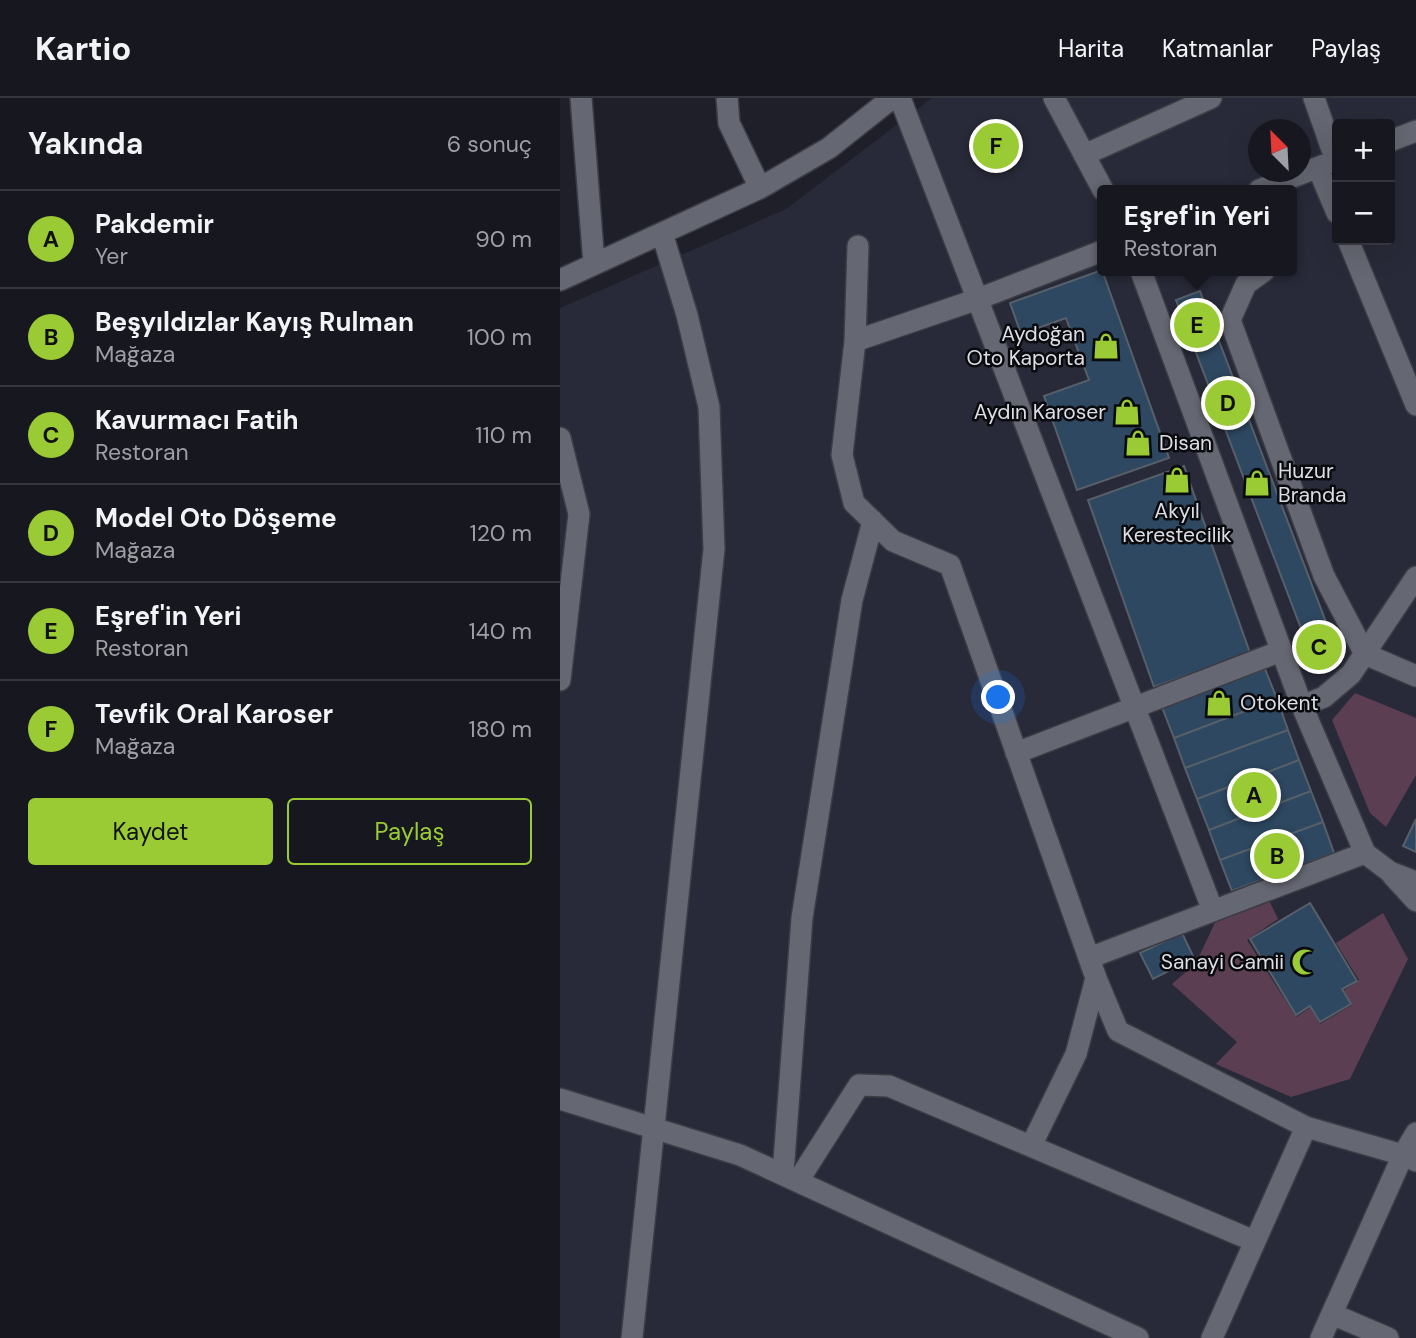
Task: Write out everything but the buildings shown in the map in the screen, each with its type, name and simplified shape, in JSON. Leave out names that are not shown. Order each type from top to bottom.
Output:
[{"type":"street","points":[[581,98],[594,264]]},
{"type":"street","points":[[727,98],[729,123],[760,188]]},
{"type":"street","points":[[560,280],[760,188],[830,148],[892,98]]},
{"type":"street","points":[[900,98],[1213,911]]},
{"type":"street","points":[[1054,98],[1100,185]]},
{"type":"street","points":[[1084,155],[1211,98]]},
{"type":"street","points":[[1314,98],[1333,182]]},
{"type":"street","points":[[1395,139],[1416,131]]},
{"type":"street","points":[[1272,185],[1330,163]]},
{"type":"street","points":[[632,1338],[715,549],[709,407],[687,316],[662,233]]},
{"type":"street","points":[[1350,245],[1416,405]]},
{"type":"street","points":[[858,246],[855,341],[842,455],[854,503],[893,541],[950,565],[1092,968],[1118,1031],[1306,1127],[1409,1158]]},
{"type":"street","points":[[855,341],[978,299],[1097,253]]},
{"type":"street","points":[[1143,276],[1301,706],[1365,853],[1390,872],[1416,901]]},
{"type":"street","points":[[1257,276],[1246,284],[1230,320],[1324,576],[1365,654],[1416,676]]},
{"type":"street","points":[[560,438],[579,514],[560,680]]},
{"type":"street","points":[[790,1178],[802,918],[852,600],[873,521]]},
{"type":"street","points":[[1301,706],[1324,697],[1351,674],[1416,578]]},
{"type":"street","points":[[1016,753],[1281,651]]},
{"type":"street","points":[[1092,968],[1213,911],[1365,853]]},
{"type":"street","points":[[1390,872],[1416,883]]},
{"type":"street","points":[[1031,1146],[1076,1054],[1092,968]]},
{"type":"street","points":[[790,1178],[859,1085],[889,1086],[1254,1241]]},
{"type":"street","points":[[560,1099],[740,1155],[1138,1338]]},
{"type":"street","points":[[1212,1338],[1306,1127]]},
{"type":"street","points":[[1321,1338],[1409,1158],[1416,1133]]},
{"type":"street","points":[[1332,1314],[1388,1338]]},
{"type":"shaded area","points":[[932,98],[1416,98],[1416,1338],[560,1338],[560,308],[786,209]]},
{"type":"shaded area","points":[[1355,693],[1416,718],[1416,775],[1386,827],[1370,813],[1332,720]]},
{"type":"shaded area","points":[[1267,896],[1278,919],[1247,940],[1296,1017],[1310,1008],[1320,1024],[1352,1005],[1344,990],[1359,980],[1336,943],[1383,913],[1408,959],[1350,1079],[1291,1097],[1216,1064],[1237,1042],[1172,984],[1196,963],[1219,914]]},
{"type":"place","name":"Tevfik Oral Karoser","points":[[996,146]]},
{"type":"place","name":"Eşref'in Yeri","points":[[1197,325]]},
{"type":"place","name":"Aydoğan Oto Kaporta","points":[[1106,346]]},
{"type":"place","name":"Model Oto Döşeme","points":[[1228,403]]},
{"type":"place","name":"Aydın Karoser","points":[[1127,412]]},
{"type":"place","name":"Disan","points":[[1138,443]]},
{"type":"place","name":"Akyıl Kerestecilik","points":[[1177,480]]},
{"type":"place","name":"Huzur Branda","points":[[1257,483]]},
{"type":"place","name":"Kavurmacı Fatih","points":[[1319,647]]},
{"type":"place","name":"Otokent","points":[[1219,703]]},
{"type":"place","name":"Pakdemir","points":[[1254,795]]},
{"type":"place","name":"Beşyıldızlar Kayış Rulman","points":[[1277,856]]},
{"type":"place","name":"Sanayi Camii","points":[[1305,962]]}]
